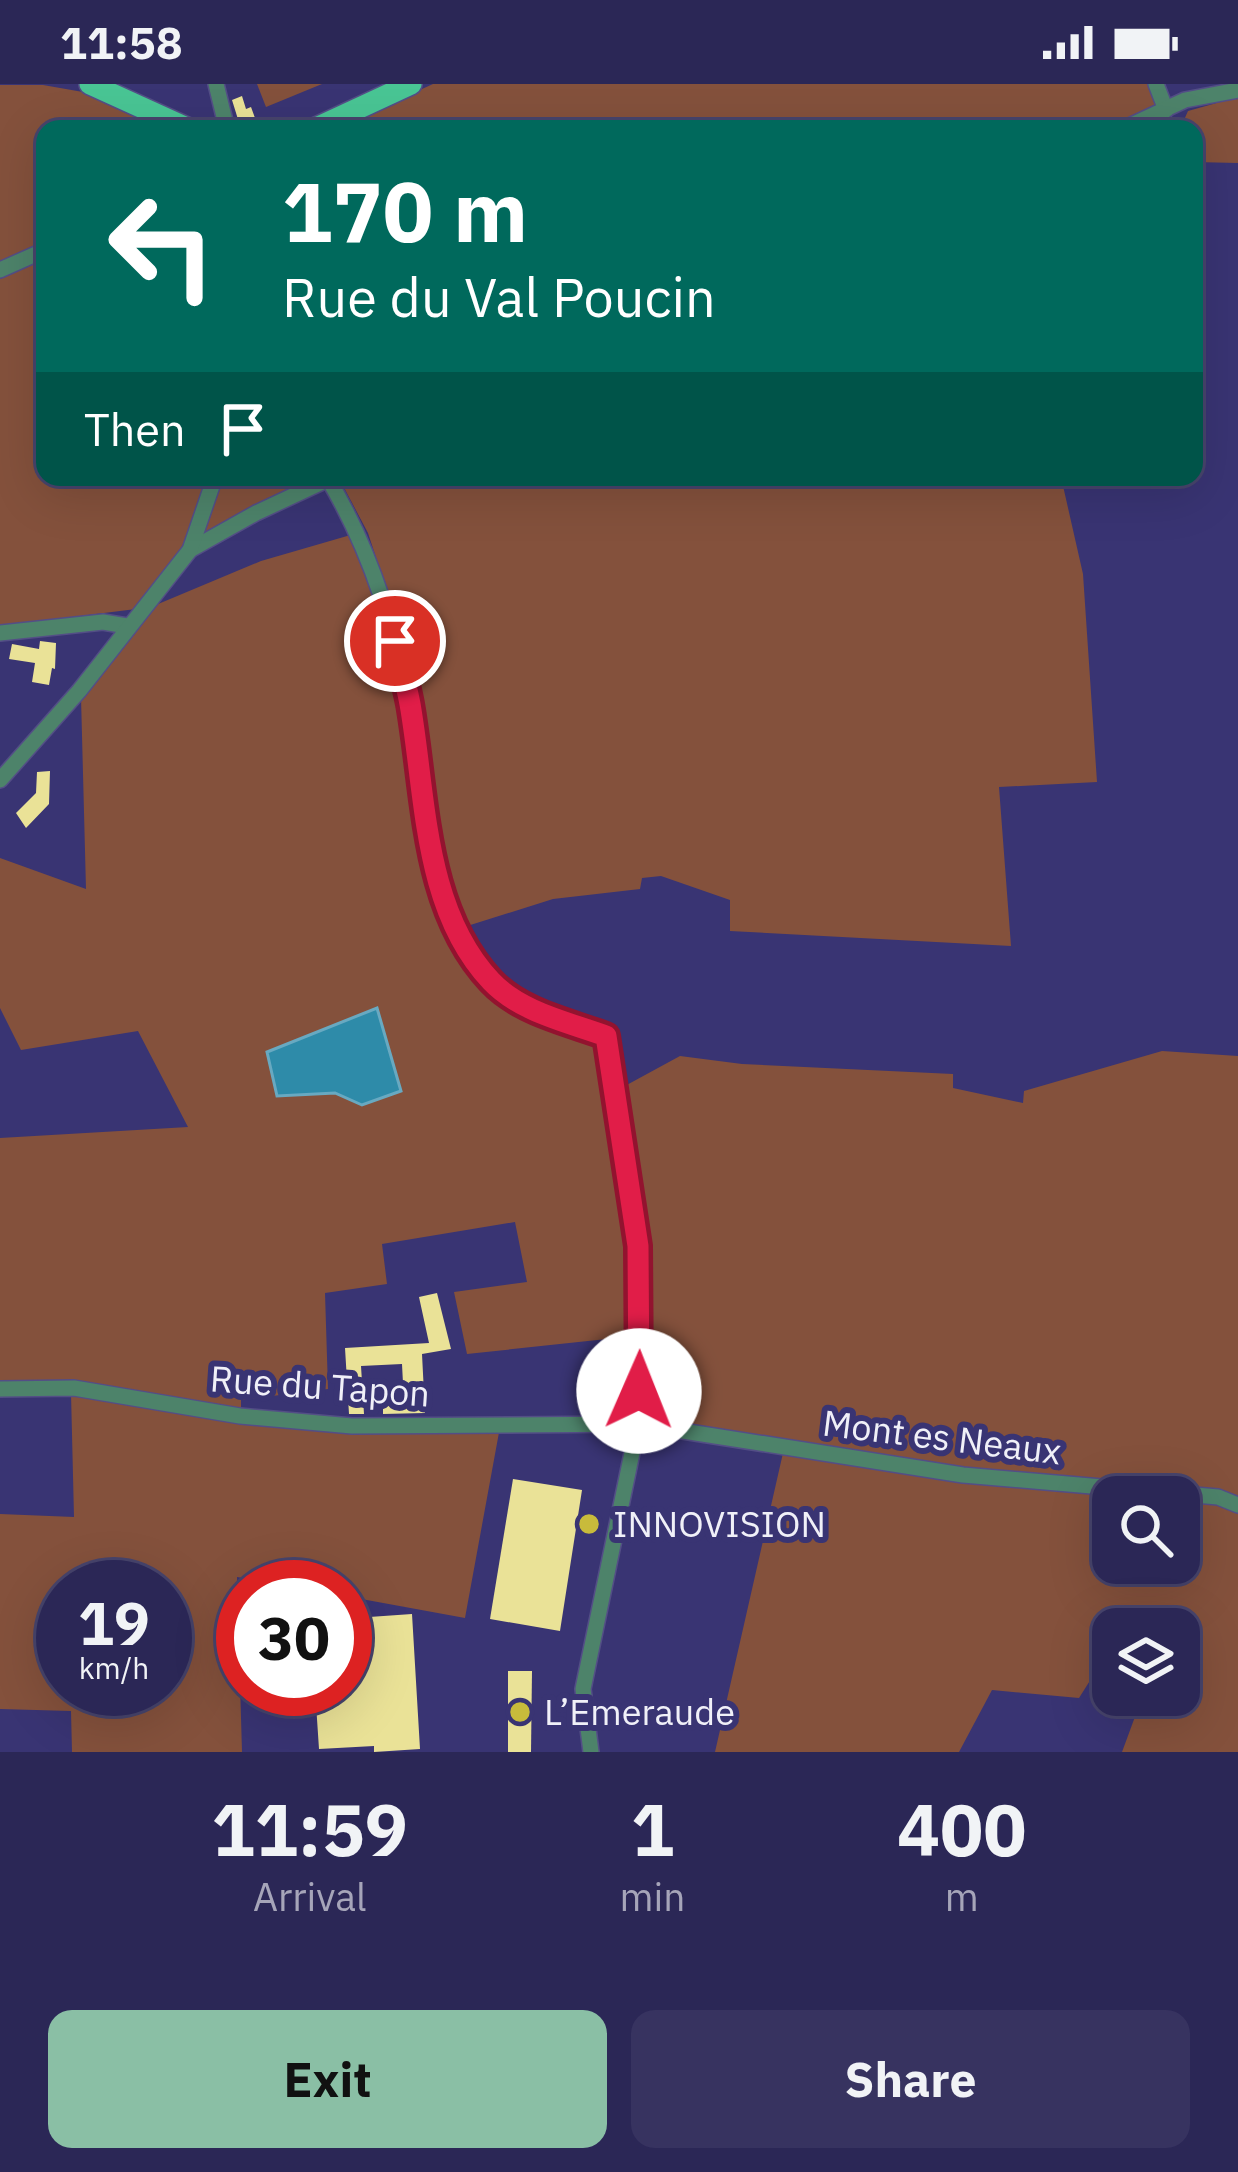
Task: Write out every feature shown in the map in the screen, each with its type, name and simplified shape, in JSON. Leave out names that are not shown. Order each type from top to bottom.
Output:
[{"type":"main road","points":[[90,84],[168,120]]},
{"type":"main road","points":[[333,120],[410,84]]},
{"type":"street","points":[[216,84],[225,120]]},
{"type":"street","points":[[1156,84],[1166,110]]},
{"type":"street","points":[[1143,120],[1185,100],[1238,90]]},
{"type":"street","points":[[0,270],[36,254]]},
{"type":"street","points":[[0,780],[79,691],[190,550],[212,486]]},
{"type":"street","points":[[190,550],[313,486]]},
{"type":"street","points":[[334,486],[358,530],[395,641],[410,704],[426,829],[450,912],[470,952],[493,983],[534,1010],[606,1036],[638,1246],[638,1424],[586,1669],[591,1752]]},
{"type":"street","points":[[0,633],[103,622],[127,626]]},
{"type":"street","name":"Rue du Tapon","points":[[0,1389],[74,1388],[240,1416],[352,1426],[638,1424]]},
{"type":"street","name":"Mont es Neaux","points":[[638,1424],[963,1475],[1218,1497],[1238,1504]]},
{"type":"shaded area","points":[[257,84],[322,84],[266,107]]},
{"type":"shaded area","points":[[433,84],[1148,84],[1157,105],[1124,120],[354,120]]},
{"type":"shaded area","points":[[0,85],[43,85],[100,95],[153,120],[36,120],[36,246],[0,262]]},
{"type":"shaded area","points":[[1238,97],[1238,163],[1203,162],[1203,120],[1184,120],[1188,111]]},
{"type":"shaded area","points":[[36,262],[36,486],[208,486],[184,547],[136,609],[0,626],[0,279]]},
{"type":"shaded area","points":[[220,486],[305,486],[198,542]]},
{"type":"shaded area","points":[[343,486],[1063,486],[1083,574],[1097,782],[999,787],[1011,946],[730,931],[730,900],[661,876],[642,878],[640,889],[553,899],[464,927],[434,832],[411,665],[368,533]]},
{"type":"shaded area","points":[[354,534],[391,650],[423,844],[493,991],[526,1016],[592,1037],[599,1048],[634,1264],[635,1336],[467,1354],[454,1292],[527,1282],[515,1222],[382,1244],[387,1284],[325,1293],[328,1389],[241,1400],[241,1410],[0,1386],[0,1138],[188,1127],[138,1031],[21,1050],[0,1008],[0,858],[86,889],[81,697],[151,607],[261,561]]},
{"type":"shaded area","points":[[1162,1051],[1238,1056],[1238,1500],[1200,1496],[1200,1476],[1092,1476],[1092,1483],[922,1464],[646,1420],[646,1229],[623,1087],[680,1056],[742,1064],[953,1074],[953,1088],[1023,1103],[1024,1091]]},
{"type":"shaded area","points":[[71,1393],[353,1433],[500,1427],[465,1618],[372,1601],[372,1560],[216,1560],[216,1716],[241,1716],[242,1752],[72,1752],[71,1716],[192,1716],[192,1560],[36,1560],[36,1710],[0,1709],[0,1514],[74,1517]]},
{"type":"shaded area","points":[[783,1453],[1092,1488],[1092,1584],[1200,1584],[1200,1500],[1238,1510],[1238,1752],[1122,1752],[1135,1716],[1200,1716],[1200,1608],[1092,1608],[1092,1679],[1079,1698],[992,1690],[959,1752],[715,1752]]},
{"type":"water","points":[[377,1008],[401,1091],[362,1105],[335,1093],[277,1096],[267,1052]]},
{"type":"building","points":[[242,96],[256,120],[238,120],[232,100]]},
{"type":"building","points":[[40,641],[56,643],[49,685],[32,682],[35,663],[9,659],[12,644],[39,649]]},
{"type":"building","points":[[50,771],[49,804],[26,828],[16,813],[36,793],[37,772]]},
{"type":"building","points":[[437,1293],[451,1349],[422,1354],[425,1413],[383,1414],[383,1404],[404,1403],[402,1364],[361,1366],[364,1414],[349,1414],[345,1348],[429,1343],[419,1297]]},
{"type":"building","points":[[513,1479],[582,1490],[560,1631],[490,1619]]},
{"type":"building","points":[[412,1614],[420,1749],[319,1749],[317,1716],[372,1716],[372,1617]]},
{"type":"building","name":"L’Emeraude","points":[[508,1671],[532,1671],[531,1752],[508,1752]]},
{"type":"place","name":"INNOVISION","points":[[589,1524]]},
{"type":"place","name":"L’Emeraude","points":[[520,1712]]},
{"type":"route","points":[[395,641],[410,704],[426,829],[450,912],[470,952],[493,983],[534,1010],[606,1036],[638,1246],[639,1391]]}]
